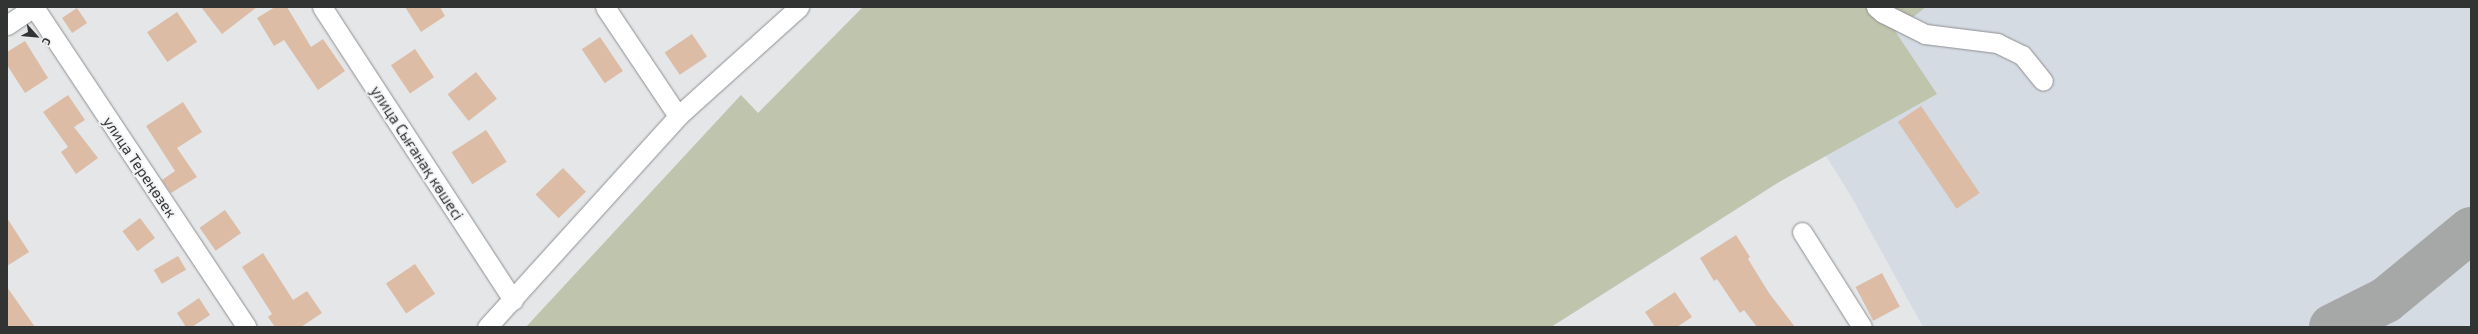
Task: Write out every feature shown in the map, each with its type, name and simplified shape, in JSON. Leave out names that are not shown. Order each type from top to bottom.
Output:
[{"type":"street","points":[[7,25],[34,7]]},
{"type":"street","name":"улица Тереңөзек","points":[[34,7],[247,327]]},
{"type":"street","name":"улица Сығанақ көшесі","points":[[322,7],[513,300]]},
{"type":"street","points":[[605,7],[678,116]]},
{"type":"street","points":[[487,327],[678,116],[798,7]]},
{"type":"street","points":[[1876,7],[1883,13],[1925,34],[1997,43],[2022,55],[2043,81]]},
{"type":"street","points":[[1802,232],[1862,327]]},
{"type":"shaded area","points":[[863,7],[2471,7],[2471,327],[1923,327],[1851,196],[1826,156],[1779,182],[1551,327],[526,327],[741,95],[758,113]]},
{"type":"green space","points":[[863,7],[1926,7],[1895,31],[1937,94],[1779,182],[1551,327],[526,327],[741,95],[758,113]]},
{"type":"building","points":[[201,7],[257,7],[222,34]]},
{"type":"building","points":[[275,7],[287,7],[311,47],[323,39],[345,71],[318,90],[284,40],[274,46],[257,18]]},
{"type":"building","points":[[405,7],[440,7],[445,16],[421,32]]},
{"type":"building","points":[[77,8],[87,23],[72,33],[62,18]]},
{"type":"building","points":[[177,12],[197,42],[167,62],[147,32]]},
{"type":"building","points":[[692,34],[707,56],[680,75],[665,52]]},
{"type":"building","points":[[600,37],[623,71],[605,83],[582,49]]},
{"type":"building","points":[[25,41],[48,78],[25,93],[7,65],[7,52]]},
{"type":"building","points":[[415,49],[434,77],[410,93],[391,65]]},
{"type":"building","points":[[476,72],[497,99],[469,121],[448,94]]},
{"type":"building","points":[[68,95],[85,120],[74,127],[98,158],[76,174],[61,152],[68,147],[43,112]]},
{"type":"building","points":[[183,102],[202,132],[177,148],[197,177],[171,193],[162,180],[175,171],[146,126]]},
{"type":"building","points":[[1921,106],[1980,193],[1957,209],[1898,122]]},
{"type":"building","points":[[486,130],[507,162],[472,184],[452,152]]},
{"type":"building","points":[[563,168],[586,192],[559,218],[536,194]]},
{"type":"building","points":[[225,210],[241,233],[216,251],[200,228]]},
{"type":"building","points":[[7,218],[29,252],[7,266]]},
{"type":"building","points":[[140,218],[155,238],[137,251],[122,231]]},
{"type":"building","points":[[1736,235],[1750,257],[1748,259],[1769,293],[1795,327],[1757,327],[1744,310],[1740,313],[1717,279],[1714,281],[1700,258]]},
{"type":"building","points":[[263,253],[293,300],[307,291],[322,313],[301,327],[275,327],[268,317],[272,314],[242,267]]},
{"type":"building","points":[[178,256],[186,270],[162,284],[154,270]]},
{"type":"building","points":[[415,264],[435,294],[406,313],[386,284]]},
{"type":"building","points":[[1882,273],[1900,307],[1873,321],[1856,287]]},
{"type":"building","points":[[7,287],[35,327],[7,327]]},
{"type":"building","points":[[1675,292],[1692,317],[1677,327],[1655,327],[1645,312]]},
{"type":"building","points":[[199,298],[210,315],[192,327],[186,327],[177,313]]},
{"type":"taxiway","points":[[2332,327],[2386,300],[2471,230]]}]
